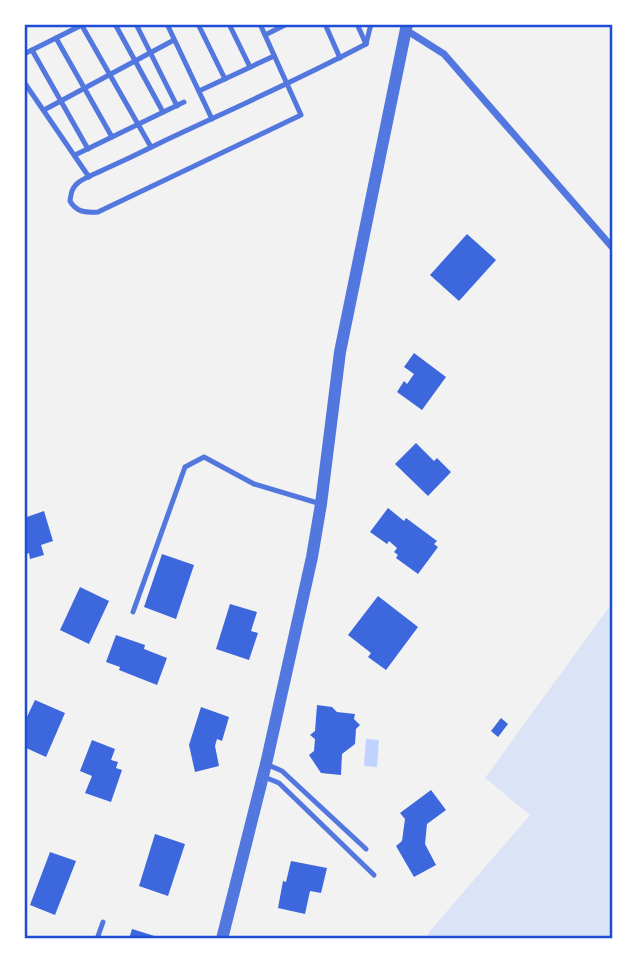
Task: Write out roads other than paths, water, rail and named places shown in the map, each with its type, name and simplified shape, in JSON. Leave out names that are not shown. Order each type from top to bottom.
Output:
[{"type":"street","points":[[222,939],[264,770],[312,557],[340,352],[406,27],[444,54],[612,247]]},
{"type":"lane","points":[[115,24],[163,112]]},
{"type":"lane","points":[[136,24],[177,106]]},
{"type":"lane","points":[[167,24],[212,119]]},
{"type":"lane","points":[[198,24],[225,79]]},
{"type":"lane","points":[[229,24],[250,67]]},
{"type":"lane","points":[[260,24],[274,56],[287,83],[301,115],[97,212],[74,208],[70,201],[72,190],[79,182],[151,147],[212,119],[287,83],[340,58],[366,44],[371,24]]},
{"type":"lane","points":[[265,35],[287,24]]},
{"type":"lane","points":[[325,24],[340,58]]},
{"type":"lane","points":[[357,24],[366,44]]},
{"type":"lane","points":[[24,54],[82,25],[151,147]]},
{"type":"lane","points":[[56,38],[112,137]]},
{"type":"lane","points":[[44,110],[174,40]]},
{"type":"lane","points":[[32,50],[88,149]]},
{"type":"lane","points":[[199,92],[274,56]]},
{"type":"lane","points":[[24,82],[89,177]]},
{"type":"lane","points":[[75,155],[184,102]]},
{"type":"lane","points":[[133,612],[185,467],[204,457],[254,484],[321,504]]},
{"type":"lane","points":[[264,770],[282,771],[366,849]]},
{"type":"lane","points":[[264,770],[374,876]]},
{"type":"lane","points":[[97,939],[103,922]]},
{"type":"water","points":[[366,739],[379,740],[377,767],[364,766]]}]
